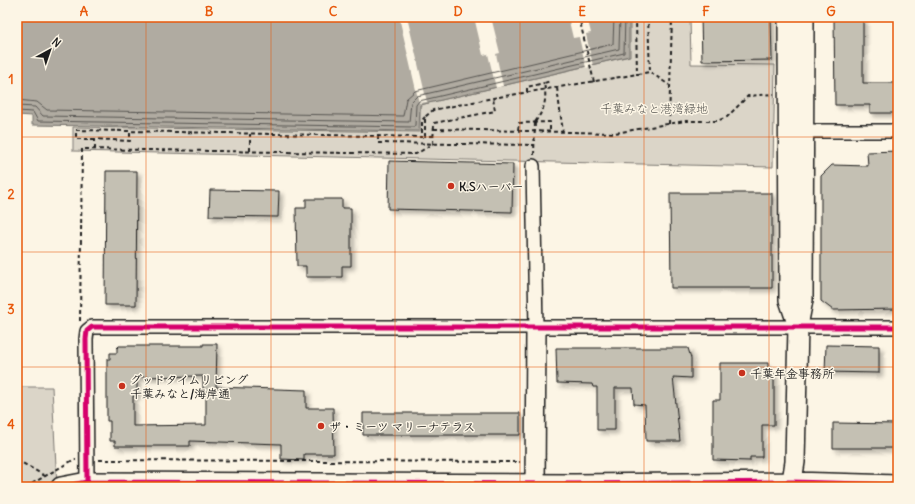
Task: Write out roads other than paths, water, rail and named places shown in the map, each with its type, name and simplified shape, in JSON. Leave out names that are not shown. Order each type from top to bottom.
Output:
[{"type":"street","points":[[788,17],[789,300],[798,326]]},
{"type":"street","points":[[792,485],[798,326],[802,300],[804,17]]},
{"type":"street","points":[[803,131],[898,131]]},
{"type":"street","points":[[533,166],[536,328],[535,485]]},
{"type":"street","points":[[87,482],[86,340],[87,331],[92,327],[898,327]]},
{"type":"street","points":[[61,487],[87,482],[535,485],[898,485]]},
{"type":"water","points":[[17,17],[629,17],[629,56],[420,105],[419,131],[32,125],[32,116],[17,115]]},
{"type":"place","name":"K.Sハーバー","points":[[451,186]]},
{"type":"place","name":"千葉年金事務所","points":[[742,373]]},
{"type":"place","name":"グッドタイムリビング 千葉みなと/海岸通","points":[[122,386]]},
{"type":"place","name":"ザ・ミーツ マリーナテラス","points":[[321,426]]},
{"type":"park label","name":"千葉みなと港湾緑地","points":[[654,108]]}]
